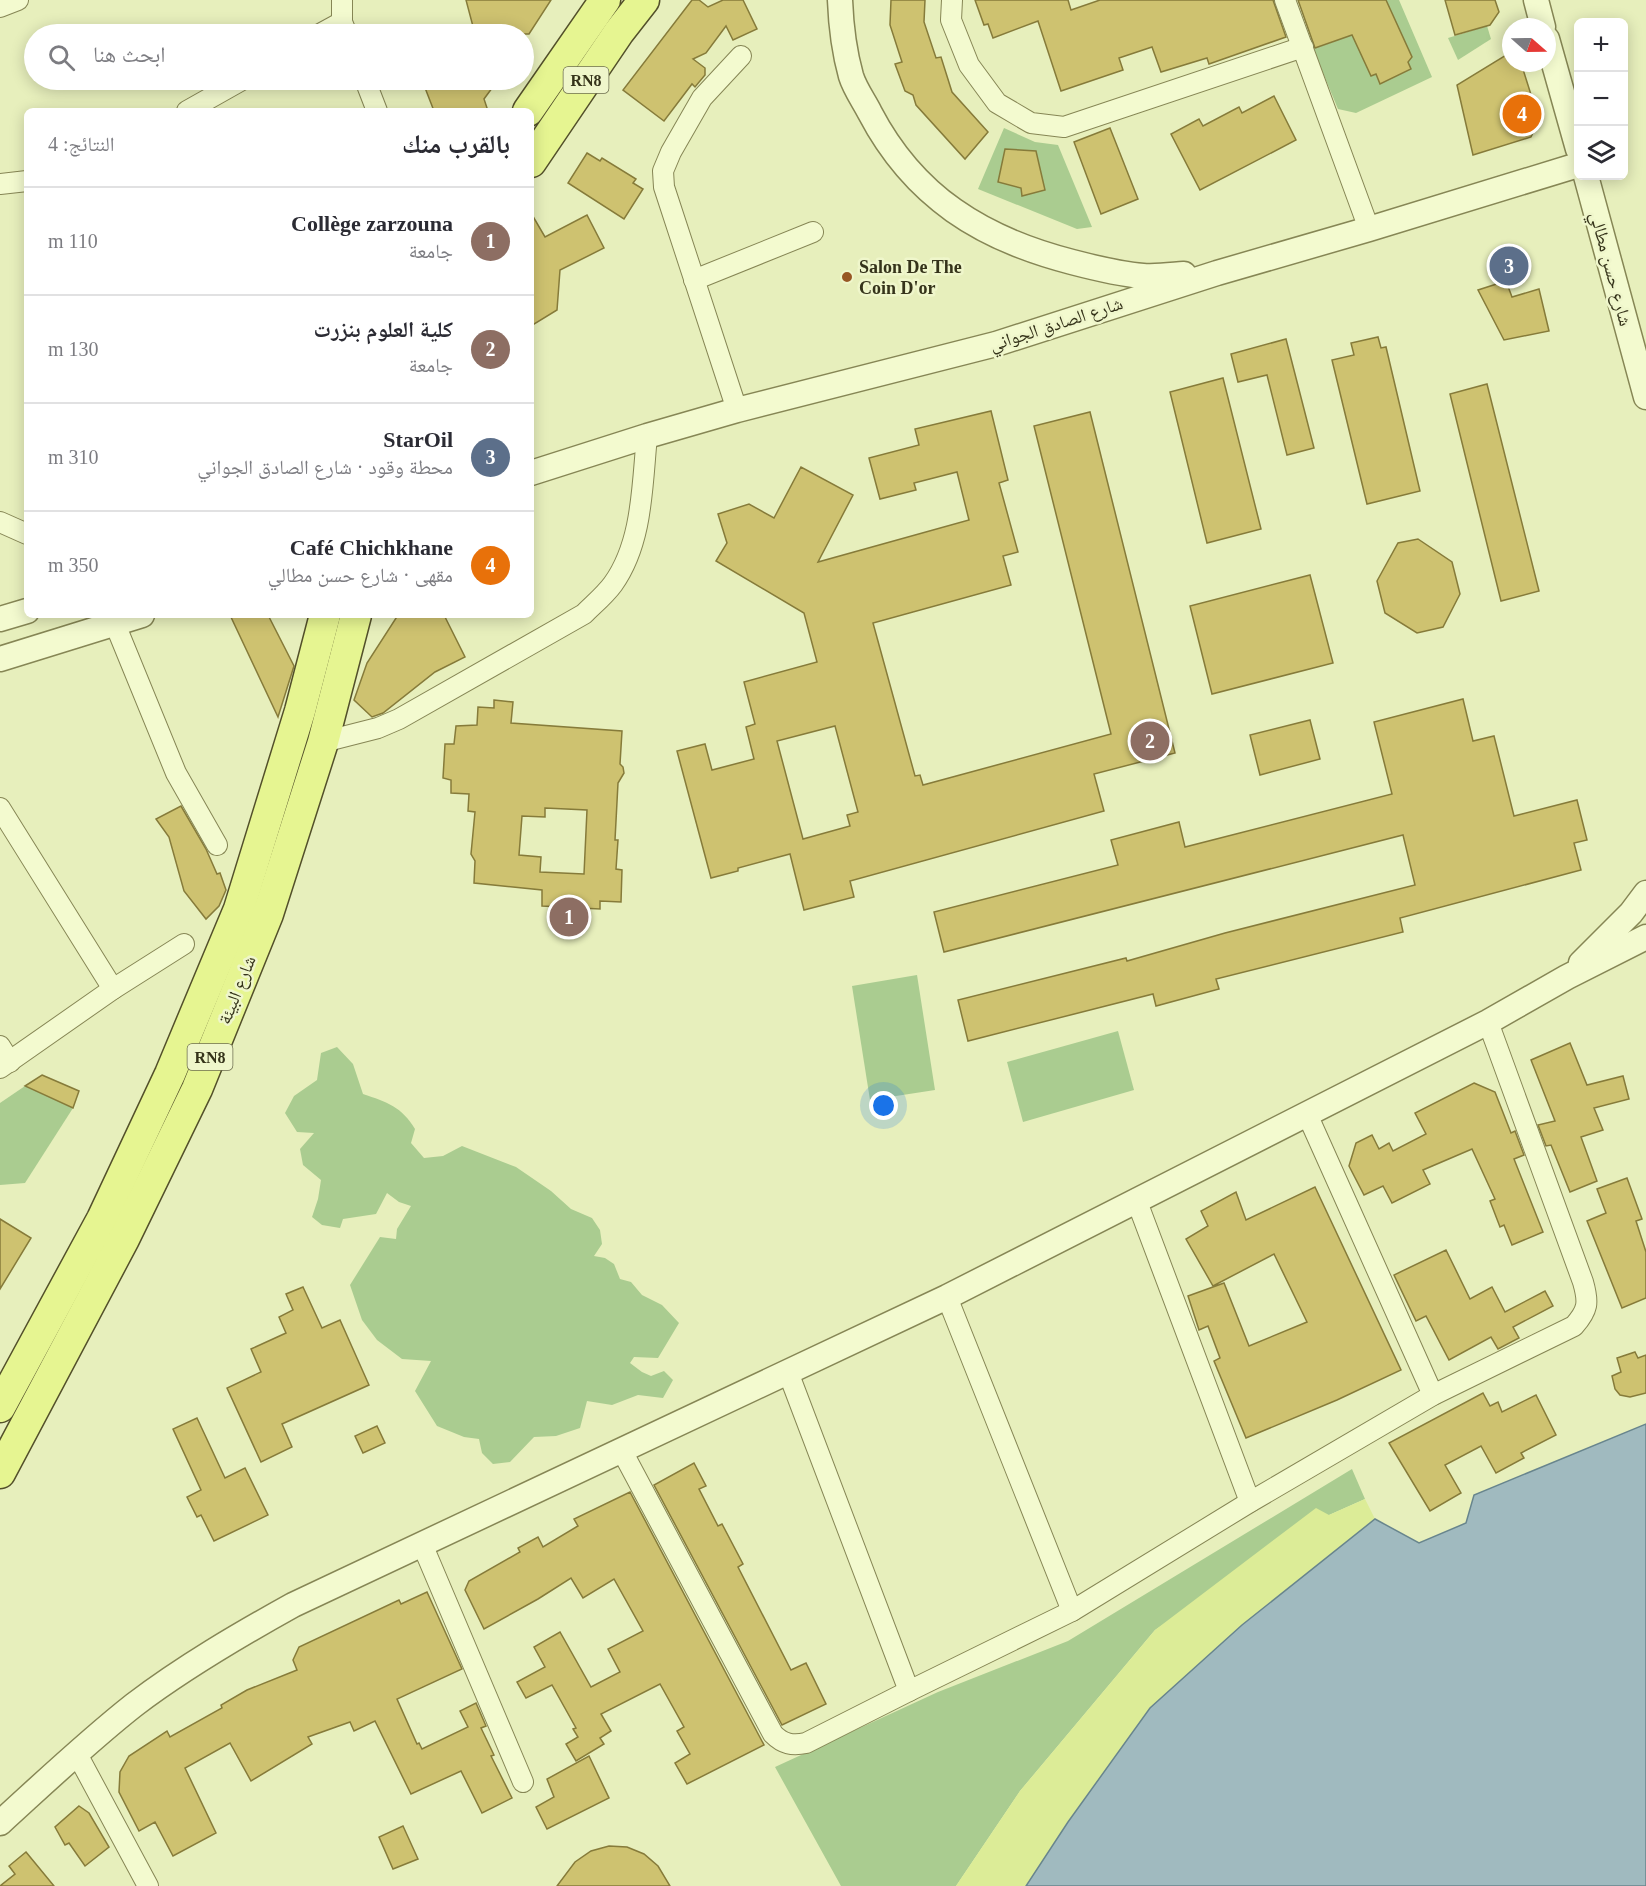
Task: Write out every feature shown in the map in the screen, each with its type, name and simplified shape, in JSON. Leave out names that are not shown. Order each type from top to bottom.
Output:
[{"type":"main road","name":"RN8","points":[[534,158],[619,32],[644,0]]},
{"type":"main road","name":"RN8","points":[[530,108],[600,4]]},
{"type":"main road","name":"شارع البيئة","points":[[0,1407],[102,1220],[170,1074],[235,920],[300,711],[324,618]]},
{"type":"main road","name":"شارع البيئة","points":[[0,1473],[124,1239],[197,1089],[268,914],[323,742],[355,618]]},
{"type":"street","points":[[0,7],[18,0]]},
{"type":"street","points":[[342,0],[345,24]]},
{"type":"street","points":[[840,0],[841,31],[852,79],[881,135],[915,178],[954,212],[994,236],[1022,247],[1040,254],[1100,269],[1145,276],[1217,273]]},
{"type":"street","points":[[952,0],[951,20],[969,65],[997,103],[1031,123],[1064,127],[1303,47]]},
{"type":"street","points":[[1285,0],[1370,229]]},
{"type":"street","points":[[1536,0],[1541,18]]},
{"type":"street","points":[[737,410],[664,188],[663,171],[671,152],[702,98],[741,56]]},
{"type":"street","points":[[1556,71],[1574,135]]},
{"type":"street","points":[[192,108],[224,90]]},
{"type":"street","points":[[369,90],[376,108]]},
{"type":"street","name":"شارع الصادق الجواني","points":[[534,472],[737,410],[996,344],[1217,273],[1574,166]]},
{"type":"street","name":"شارع حسن مطالي","points":[[1587,180],[1646,397]]},
{"type":"street","points":[[0,184],[24,181]]},
{"type":"street","points":[[694,280],[813,232]]},
{"type":"street","points":[[323,742],[378,728],[421,708],[584,614],[601,598],[613,584],[626,561],[636,535],[647,436]]},
{"type":"street","points":[[0,522],[24,533]]},
{"type":"street","points":[[0,619],[24,612]]},
{"type":"street","points":[[0,660],[133,618]]},
{"type":"street","points":[[115,624],[176,773],[217,845]]},
{"type":"street","points":[[0,808],[113,989]]},
{"type":"street","points":[[1567,977],[1631,913],[1646,893]]},
{"type":"street","points":[[0,1823],[76,1754],[136,1704],[245,1632],[341,1581],[947,1297],[1488,1022],[1567,977],[1646,937]]},
{"type":"street","points":[[3,1059],[184,944]]},
{"type":"street","points":[[622,1450],[773,1734],[780,1741],[789,1745],[806,1743],[1072,1611],[1250,1502],[1433,1395],[1574,1326],[1586,1312],[1587,1296],[1488,1022]]},
{"type":"street","points":[[1307,1114],[1433,1395]]},
{"type":"street","points":[[1136,1199],[1250,1502]]},
{"type":"street","points":[[947,1297],[1072,1611]]},
{"type":"street","points":[[788,1372],[909,1691]]},
{"type":"street","points":[[422,1544],[523,1782]]},
{"type":"street","points":[[76,1754],[148,1886]]},
{"type":"shaded area","points":[[1375,0],[1399,0],[1432,77],[1356,113],[1338,109],[1313,49],[1333,42],[1323,21]]},
{"type":"shaded area","points":[[1487,26],[1491,39],[1458,60],[1448,38]]},
{"type":"shaded area","points":[[1004,128],[1035,142],[1058,145],[1092,227],[1077,229],[978,189]]},
{"type":"shaded area","points":[[917,975],[935,1090],[870,1100],[852,986]]},
{"type":"shaded area","points":[[1118,1031],[1134,1090],[1023,1122],[1007,1062]]},
{"type":"shaded area","points":[[337,1047],[353,1064],[363,1094],[393,1106],[405,1115],[415,1129],[411,1143],[424,1158],[443,1156],[462,1146],[516,1167],[551,1191],[571,1209],[592,1218],[600,1230],[602,1244],[594,1256],[605,1258],[614,1264],[620,1279],[631,1282],[642,1295],[662,1305],[679,1323],[658,1358],[634,1357],[630,1363],[651,1376],[664,1371],[673,1380],[663,1398],[638,1395],[612,1405],[587,1401],[580,1428],[556,1436],[534,1437],[510,1462],[493,1464],[482,1453],[479,1439],[464,1437],[437,1426],[415,1391],[431,1361],[402,1359],[377,1340],[362,1320],[350,1285],[380,1237],[396,1239],[397,1229],[411,1206],[399,1202],[387,1193],[376,1214],[343,1219],[340,1228],[322,1225],[312,1217],[321,1180],[303,1165],[300,1149],[314,1133],[297,1132],[285,1113],[294,1096],[317,1080],[321,1053]]},
{"type":"shaded area","points":[[25,1086],[73,1108],[25,1183],[0,1185],[0,1103]]},
{"type":"shaded area","points":[[1352,1469],[1365,1499],[1329,1515],[1155,1630],[1020,1791],[956,1886],[841,1886],[775,1767],[938,1692],[1068,1641]]},
{"type":"sand","points":[[1365,1499],[1375,1519],[1242,1625],[1150,1708],[1068,1822],[1026,1886],[956,1886],[1020,1791],[1155,1630],[1316,1508],[1329,1515]]},
{"type":"water","points":[[1646,1424],[1646,1886],[1026,1886],[1068,1822],[1150,1708],[1242,1625],[1375,1519],[1419,1543],[1466,1523],[1474,1495]]},
{"type":"building","points":[[466,0],[551,0],[534,26],[534,24],[472,24]]},
{"type":"building","points":[[692,0],[699,0],[708,7],[723,0],[743,0],[757,29],[733,40],[726,26],[706,53],[693,59],[705,68],[705,75],[695,87],[692,84],[664,121],[623,90]]},
{"type":"building","points":[[891,0],[925,0],[924,22],[936,58],[941,57],[952,92],[988,132],[965,159],[916,105],[913,95],[905,91],[895,64],[902,62],[890,25]]},
{"type":"building","points":[[975,0],[1068,0],[1071,10],[1100,0],[1273,0],[1286,37],[1209,64],[1207,58],[1161,72],[1152,47],[1119,58],[1123,70],[1061,91],[1038,21],[993,38],[988,24],[984,25]]},
{"type":"building","points":[[1298,0],[1386,0],[1412,57],[1408,62],[1411,69],[1380,84],[1376,74],[1371,76],[1352,35],[1315,48]]},
{"type":"building","points":[[1445,0],[1495,0],[1499,12],[1490,25],[1455,35]]},
{"type":"building","points":[[1502,58],[1502,72],[1524,72],[1539,120],[1531,137],[1473,155],[1457,85]]},
{"type":"building","points":[[426,90],[491,90],[484,99],[487,108],[433,108]]},
{"type":"building","points":[[1274,96],[1296,140],[1200,190],[1171,134],[1199,119],[1203,126],[1239,107],[1242,113]]},
{"type":"building","points":[[1110,128],[1138,199],[1101,214],[1074,142]]},
{"type":"building","points":[[1005,149],[1036,151],[1045,190],[1022,196],[1021,188],[998,182]]},
{"type":"building","points":[[587,153],[600,161],[602,158],[636,179],[633,183],[643,189],[624,219],[568,183]]},
{"type":"building","points":[[587,215],[604,248],[560,270],[557,310],[534,324],[534,218],[545,237]]},
{"type":"building","points":[[1506,281],[1512,297],[1539,289],[1549,331],[1504,340],[1478,290]]},
{"type":"building","points":[[1378,337],[1381,348],[1386,347],[1420,491],[1367,504],[1332,360],[1354,355],[1351,343]]},
{"type":"building","points":[[1286,339],[1314,448],[1287,455],[1267,375],[1238,382],[1231,354]]},
{"type":"building","points":[[1223,378],[1261,529],[1207,543],[1170,392]]},
{"type":"building","points":[[1487,384],[1539,591],[1501,601],[1450,394]]},
{"type":"building","points":[[991,411],[1008,480],[999,483],[1018,552],[1003,556],[1011,585],[873,623],[915,776],[920,775],[923,785],[1111,734],[1034,426],[1090,412],[1175,753],[1094,774],[1104,811],[850,881],[854,897],[804,910],[790,854],[711,878],[677,751],[705,744],[712,770],[754,759],[746,727],[755,724],[744,682],[817,662],[804,613],[716,561],[727,543],[718,514],[749,504],[774,518],[801,467],[853,495],[818,562],[969,520],[957,472],[914,483],[916,490],[880,499],[869,458],[919,445],[915,429]],"holes":[[[835,726],[858,812],[847,815],[850,826],[803,839],[777,741]]]},
{"type":"building","points":[[1418,539],[1452,562],[1460,594],[1443,627],[1417,633],[1385,613],[1377,581],[1398,543]]},
{"type":"building","points":[[1310,575],[1333,663],[1212,694],[1190,606]]},
{"type":"building","points":[[231,618],[270,618],[294,666],[278,717]]},
{"type":"building","points":[[396,618],[446,618],[465,657],[435,672],[383,713],[372,717],[354,700],[367,663]]},
{"type":"building","points":[[1463,699],[1473,741],[1494,736],[1514,816],[1577,800],[1587,840],[1574,843],[1581,870],[1400,918],[1403,932],[1216,979],[1219,989],[1156,1006],[1153,994],[968,1041],[958,1000],[1126,958],[1127,961],[1225,933],[1415,885],[1403,835],[944,952],[934,912],[1118,865],[1111,840],[1179,822],[1185,847],[1392,794],[1374,722]]},
{"type":"building","points":[[494,700],[513,702],[511,723],[622,731],[620,764],[624,773],[618,783],[615,840],[618,840],[616,869],[622,870],[621,902],[600,901],[600,909],[542,906],[542,890],[474,883],[475,861],[471,854],[475,812],[468,811],[469,794],[451,793],[451,780],[443,778],[445,744],[454,744],[456,726],[477,725],[478,707],[494,708]],"holes":[[[545,808],[587,810],[584,874],[540,872],[541,857],[519,855],[522,816],[545,817]]]},
{"type":"building","points":[[1310,720],[1320,759],[1260,775],[1250,735]]},
{"type":"building","points":[[181,806],[206,849],[217,874],[220,873],[226,890],[219,906],[206,919],[184,891],[169,837],[156,819]]},
{"type":"building","points":[[1570,1043],[1587,1085],[1623,1076],[1629,1099],[1594,1108],[1603,1130],[1581,1137],[1597,1181],[1570,1192],[1551,1145],[1546,1146],[1538,1125],[1555,1121],[1531,1060]]},
{"type":"building","points":[[42,1075],[79,1091],[73,1108],[25,1086]]},
{"type":"building","points":[[1474,1083],[1495,1092],[1511,1133],[1515,1131],[1524,1155],[1514,1159],[1543,1232],[1512,1245],[1504,1225],[1500,1227],[1490,1201],[1495,1199],[1472,1149],[1423,1170],[1430,1184],[1392,1203],[1383,1186],[1364,1195],[1349,1166],[1356,1143],[1372,1135],[1379,1149],[1389,1143],[1393,1151],[1426,1134],[1415,1113]]},
{"type":"building","points":[[1627,1178],[1642,1219],[1636,1221],[1646,1252],[1646,1298],[1622,1308],[1587,1221],[1606,1213],[1597,1189]]},
{"type":"building","points":[[1315,1187],[1401,1370],[1246,1438],[1214,1361],[1220,1358],[1208,1326],[1199,1330],[1188,1296],[1224,1283],[1249,1346],[1307,1322],[1274,1254],[1213,1286],[1186,1239],[1208,1226],[1201,1211],[1236,1192],[1246,1220]]},
{"type":"building","points":[[0,1219],[31,1238],[0,1289]]},
{"type":"building","points":[[1446,1250],[1470,1299],[1492,1287],[1505,1312],[1545,1291],[1553,1306],[1513,1327],[1519,1338],[1498,1349],[1491,1337],[1449,1360],[1426,1316],[1416,1321],[1394,1275]]},
{"type":"building","points":[[303,1287],[322,1328],[340,1320],[369,1385],[282,1424],[292,1447],[261,1462],[227,1388],[261,1372],[251,1349],[286,1333],[279,1317],[293,1310],[286,1294]]},
{"type":"building","points":[[1635,1352],[1638,1358],[1646,1355],[1646,1393],[1630,1397],[1620,1395],[1615,1389],[1612,1376],[1621,1372],[1617,1358]]},
{"type":"building","points":[[1483,1393],[1490,1406],[1498,1402],[1502,1412],[1536,1395],[1556,1435],[1521,1453],[1524,1458],[1496,1473],[1481,1446],[1445,1465],[1461,1493],[1430,1511],[1389,1443]]},
{"type":"building","points":[[197,1418],[225,1478],[245,1468],[268,1515],[214,1541],[201,1515],[197,1517],[187,1497],[201,1490],[173,1429]]},
{"type":"building","points":[[377,1426],[385,1443],[363,1453],[355,1436]]},
{"type":"building","points":[[694,1463],[706,1486],[699,1489],[718,1526],[722,1524],[743,1564],[738,1567],[791,1670],[806,1663],[826,1704],[782,1725],[654,1485]]},
{"type":"building","points":[[630,1492],[764,1745],[687,1784],[675,1763],[690,1754],[677,1731],[684,1727],[660,1684],[601,1714],[611,1731],[600,1738],[604,1744],[576,1761],[566,1744],[578,1737],[573,1729],[576,1728],[552,1685],[526,1698],[517,1682],[545,1667],[534,1647],[560,1632],[591,1687],[620,1672],[608,1649],[643,1631],[614,1579],[583,1598],[571,1578],[484,1629],[465,1590],[469,1581],[520,1552],[518,1548],[538,1537],[543,1547],[578,1526],[574,1519]]},
{"type":"building","points":[[427,1592],[462,1669],[397,1699],[417,1744],[419,1743],[422,1749],[468,1727],[460,1711],[476,1703],[486,1726],[481,1728],[494,1755],[491,1756],[512,1798],[482,1813],[461,1771],[411,1794],[375,1721],[354,1731],[350,1722],[308,1737],[312,1744],[251,1781],[230,1743],[185,1768],[216,1833],[173,1856],[155,1822],[139,1831],[119,1792],[120,1772],[129,1756],[167,1731],[170,1737],[222,1708],[221,1705],[247,1690],[297,1670],[293,1660],[299,1647],[399,1600],[401,1604]]},
{"type":"building","points":[[589,1756],[609,1798],[547,1829],[536,1807],[554,1797],[547,1779]]},
{"type":"building","points":[[79,1806],[89,1813],[109,1847],[85,1866],[69,1843],[65,1845],[55,1827]]},
{"type":"building","points":[[403,1826],[418,1859],[393,1869],[379,1837]]},
{"type":"building","points":[[609,1846],[627,1847],[644,1854],[658,1866],[670,1886],[557,1886],[575,1862],[591,1851]]},
{"type":"building","points":[[26,1852],[54,1886],[0,1886],[15,1874],[9,1866]]},
{"type":"place","name":"Café Chichkhane","points":[[1522,114]]},
{"type":"place","name":"StarOil","points":[[1509,266]]},
{"type":"place","name":"Salon De The Coin D'or","points":[[847,277]]},
{"type":"place","name":"كلية العلوم بنزرت","points":[[1150,741]]},
{"type":"place","name":"Collège zarzouna","points":[[569,917]]}]
